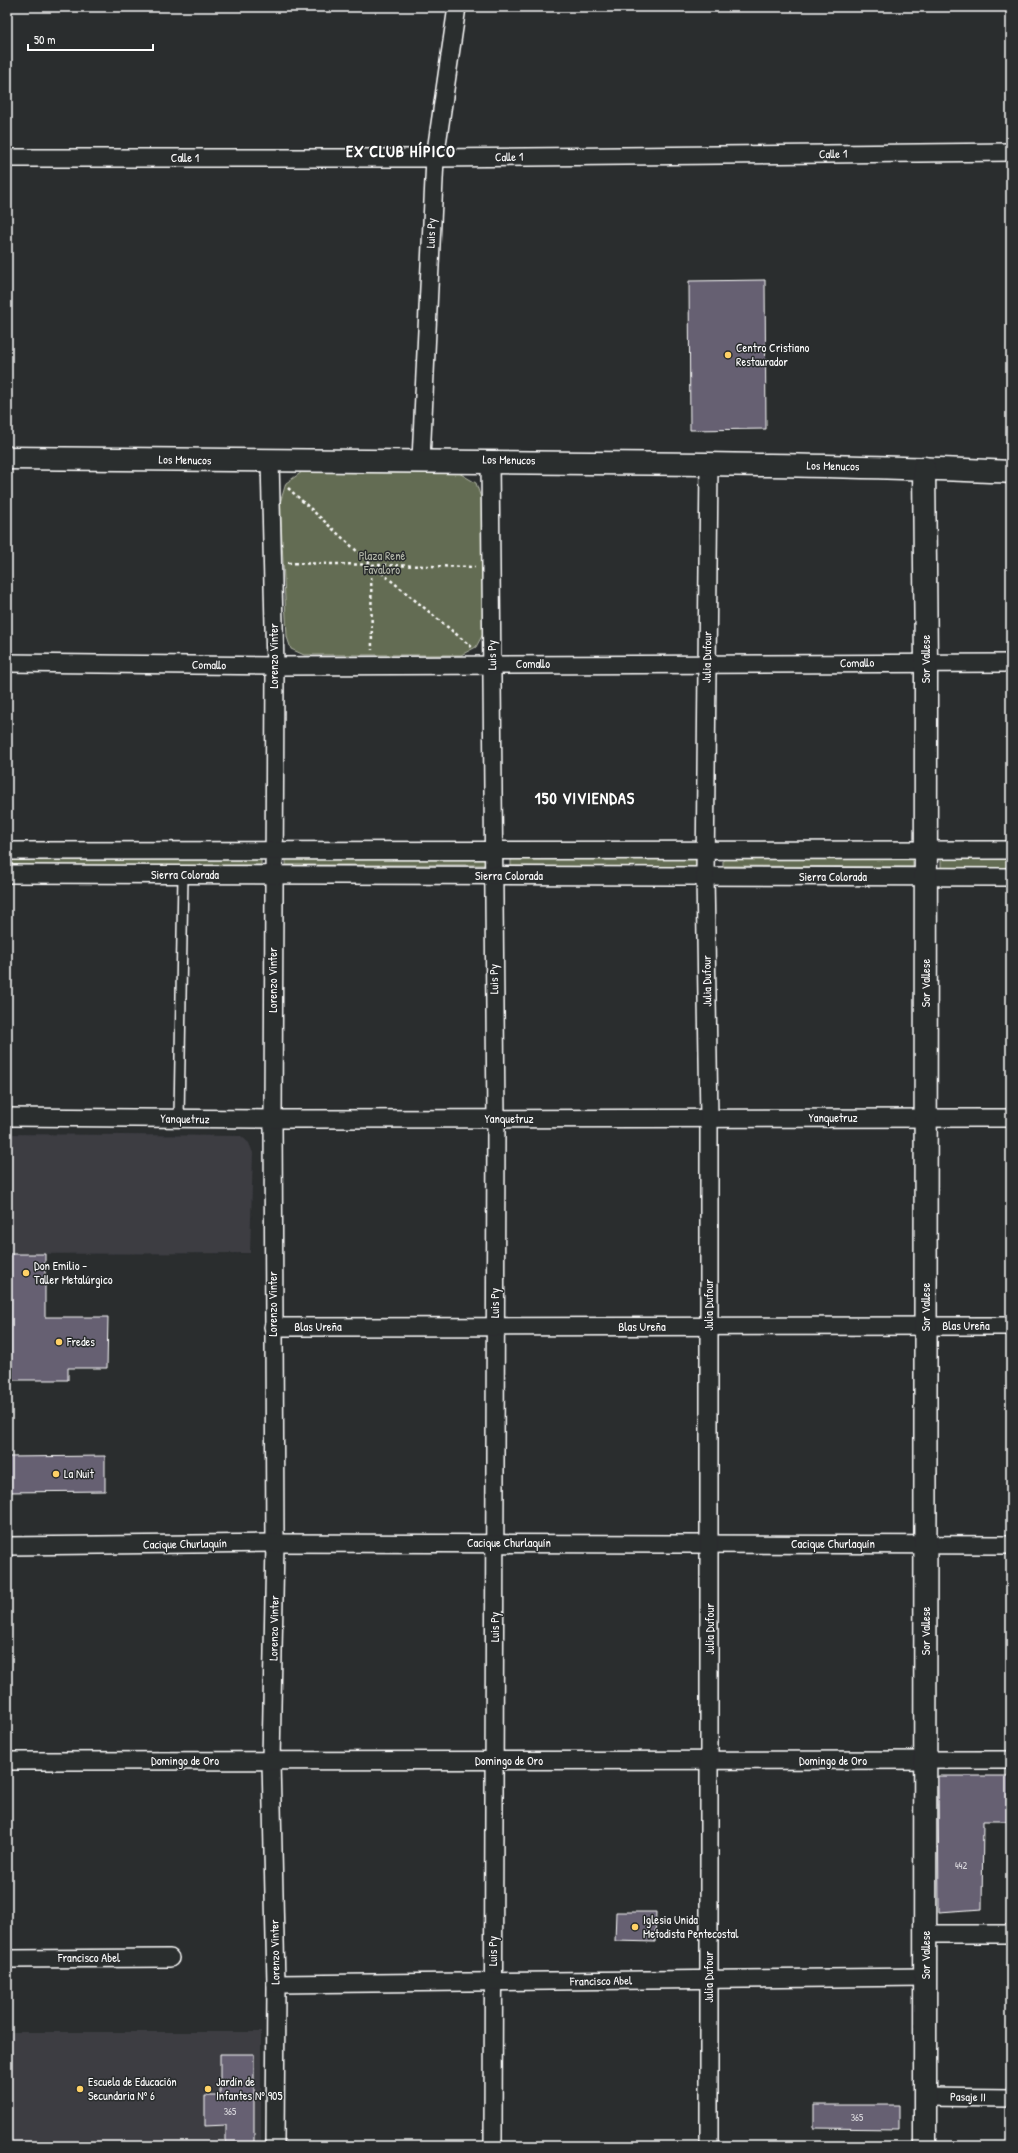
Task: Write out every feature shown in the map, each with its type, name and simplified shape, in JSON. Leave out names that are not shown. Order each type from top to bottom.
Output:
[{"type":"street","name":"Luis Py","points":[[421,460],[435,158],[457,7]]},
{"type":"street","name":"Calle 1","points":[[7,158],[435,158],[1011,152]]},
{"type":"street","name":"Los Menucos","points":[[7,458],[270,461],[490,460],[924,468],[1011,472]]},
{"type":"street","name":"Luis Py","points":[[490,460],[496,1119],[496,1543],[493,2146]]},
{"type":"street","name":"Lorenzo Vinter","points":[[270,461],[274,563],[275,666],[273,1119],[275,1543],[271,1762],[276,1984],[275,2146]]},
{"type":"street","name":"Julia Dufour","points":[[709,464],[705,850],[710,1118],[709,2146]]},
{"type":"street","name":"Sor Vallese","points":[[924,468],[926,662],[927,1544],[925,2146]]},
{"type":"street","name":"Comallo","points":[[7,663],[275,666],[372,664],[1011,662]]},
{"type":"street","name":"Sierra Colorada","points":[[7,851],[1011,850]]},
{"type":"street","name":"Sierra Colorada","points":[[7,874],[1011,877]]},
{"type":"street","name":"Yanquetruz","points":[[7,1117],[273,1119],[1011,1118]]},
{"type":"street","name":"Blas Ureña","points":[[273,1327],[1011,1326]]},
{"type":"street","name":"Cacique Churlaquín","points":[[7,1546],[275,1543],[1011,1545]]},
{"type":"street","name":"Domingo de Oro","points":[[7,1761],[271,1762],[1011,1760]]},
{"type":"street","points":[[926,1934],[1011,1934]]},
{"type":"street","name":"Francisco Abel","points":[[7,1959],[170,1958]]},
{"type":"street","name":"Francisco Abel","points":[[276,1984],[926,1977]]},
{"type":"street","name":"Pasaje II","points":[[925,2097],[1011,2098]]},
{"type":"lane","points":[[179,1118],[183,875]]},
{"type":"path","points":[[287,487],[371,564],[492,664]]},
{"type":"path","points":[[274,563],[491,567]]},
{"type":"path","points":[[371,564],[372,664]]},
{"type":"shaded area","points":[[7,1134],[241,1136],[249,1143],[253,1153],[250,1253],[7,1254]]},
{"type":"shaded area","points":[[7,2032],[261,2032],[261,2146],[7,2146]]},
{"type":"green space","name":"Plaza René Favaloro","points":[[302,472],[459,473],[476,483],[482,501],[483,634],[476,647],[461,655],[304,655],[291,649],[287,637],[280,503],[286,483]]},
{"type":"green space","points":[[261,855],[261,865],[7,868],[7,858]]},
{"type":"green space","points":[[485,856],[485,865],[286,865],[286,857]]},
{"type":"green space","points":[[511,858],[698,859],[698,868],[511,866]]},
{"type":"green space","points":[[723,858],[913,859],[913,867],[723,866]]},
{"type":"green space","points":[[941,859],[1011,859],[1011,869],[941,869]]},
{"type":"building","name":"Centro Cristiano Restaurador","points":[[765,280],[766,429],[690,430],[689,281]]},
{"type":"building","name":"Fredes","points":[[7,1254],[45,1254],[45,1317],[108,1317],[107,1368],[68,1368],[68,1380],[10,1380],[10,1293],[7,1293]]},
{"type":"building","name":"La Nuit","points":[[105,1456],[105,1491],[7,1492],[7,1457]]},
{"type":"building","points":[[938,1776],[1011,1776],[1011,1821],[983,1821],[982,1909],[939,1912]]},
{"type":"building","name":"Iglesia Unida Metodista Pentecostal","points":[[616,1912],[656,1912],[655,1942],[615,1941]]},
{"type":"building","name":"Jardín de Infantes Nº 905","points":[[220,2054],[254,2054],[254,2143],[226,2143],[226,2125],[205,2126],[205,2096],[220,2096]]},
{"type":"building","points":[[814,2105],[899,2105],[899,2129],[814,2128]]},
{"type":"place","name":"Centro Cristiano Restaurador","points":[[728,355]]},
{"type":"place","name":"Don Emilio - Taller Metalúrgico","points":[[26,1273]]},
{"type":"place","name":"Fredes","points":[[59,1342]]},
{"type":"place","name":"La Nuit","points":[[56,1474]]},
{"type":"place","name":"Iglesia Unida Metodista Pentecostal","points":[[635,1927]]},
{"type":"place","name":"Escuela de Educación Secundaria Nº 6","points":[[80,2089]]},
{"type":"place","name":"Jardín de Infantes Nº 905","points":[[208,2089]]},
{"type":"district","name":"EX CLUB HÍPICO","points":[[401,151]]},
{"type":"district","name":"150 VIVIENDAS","points":[[585,798]]}]
